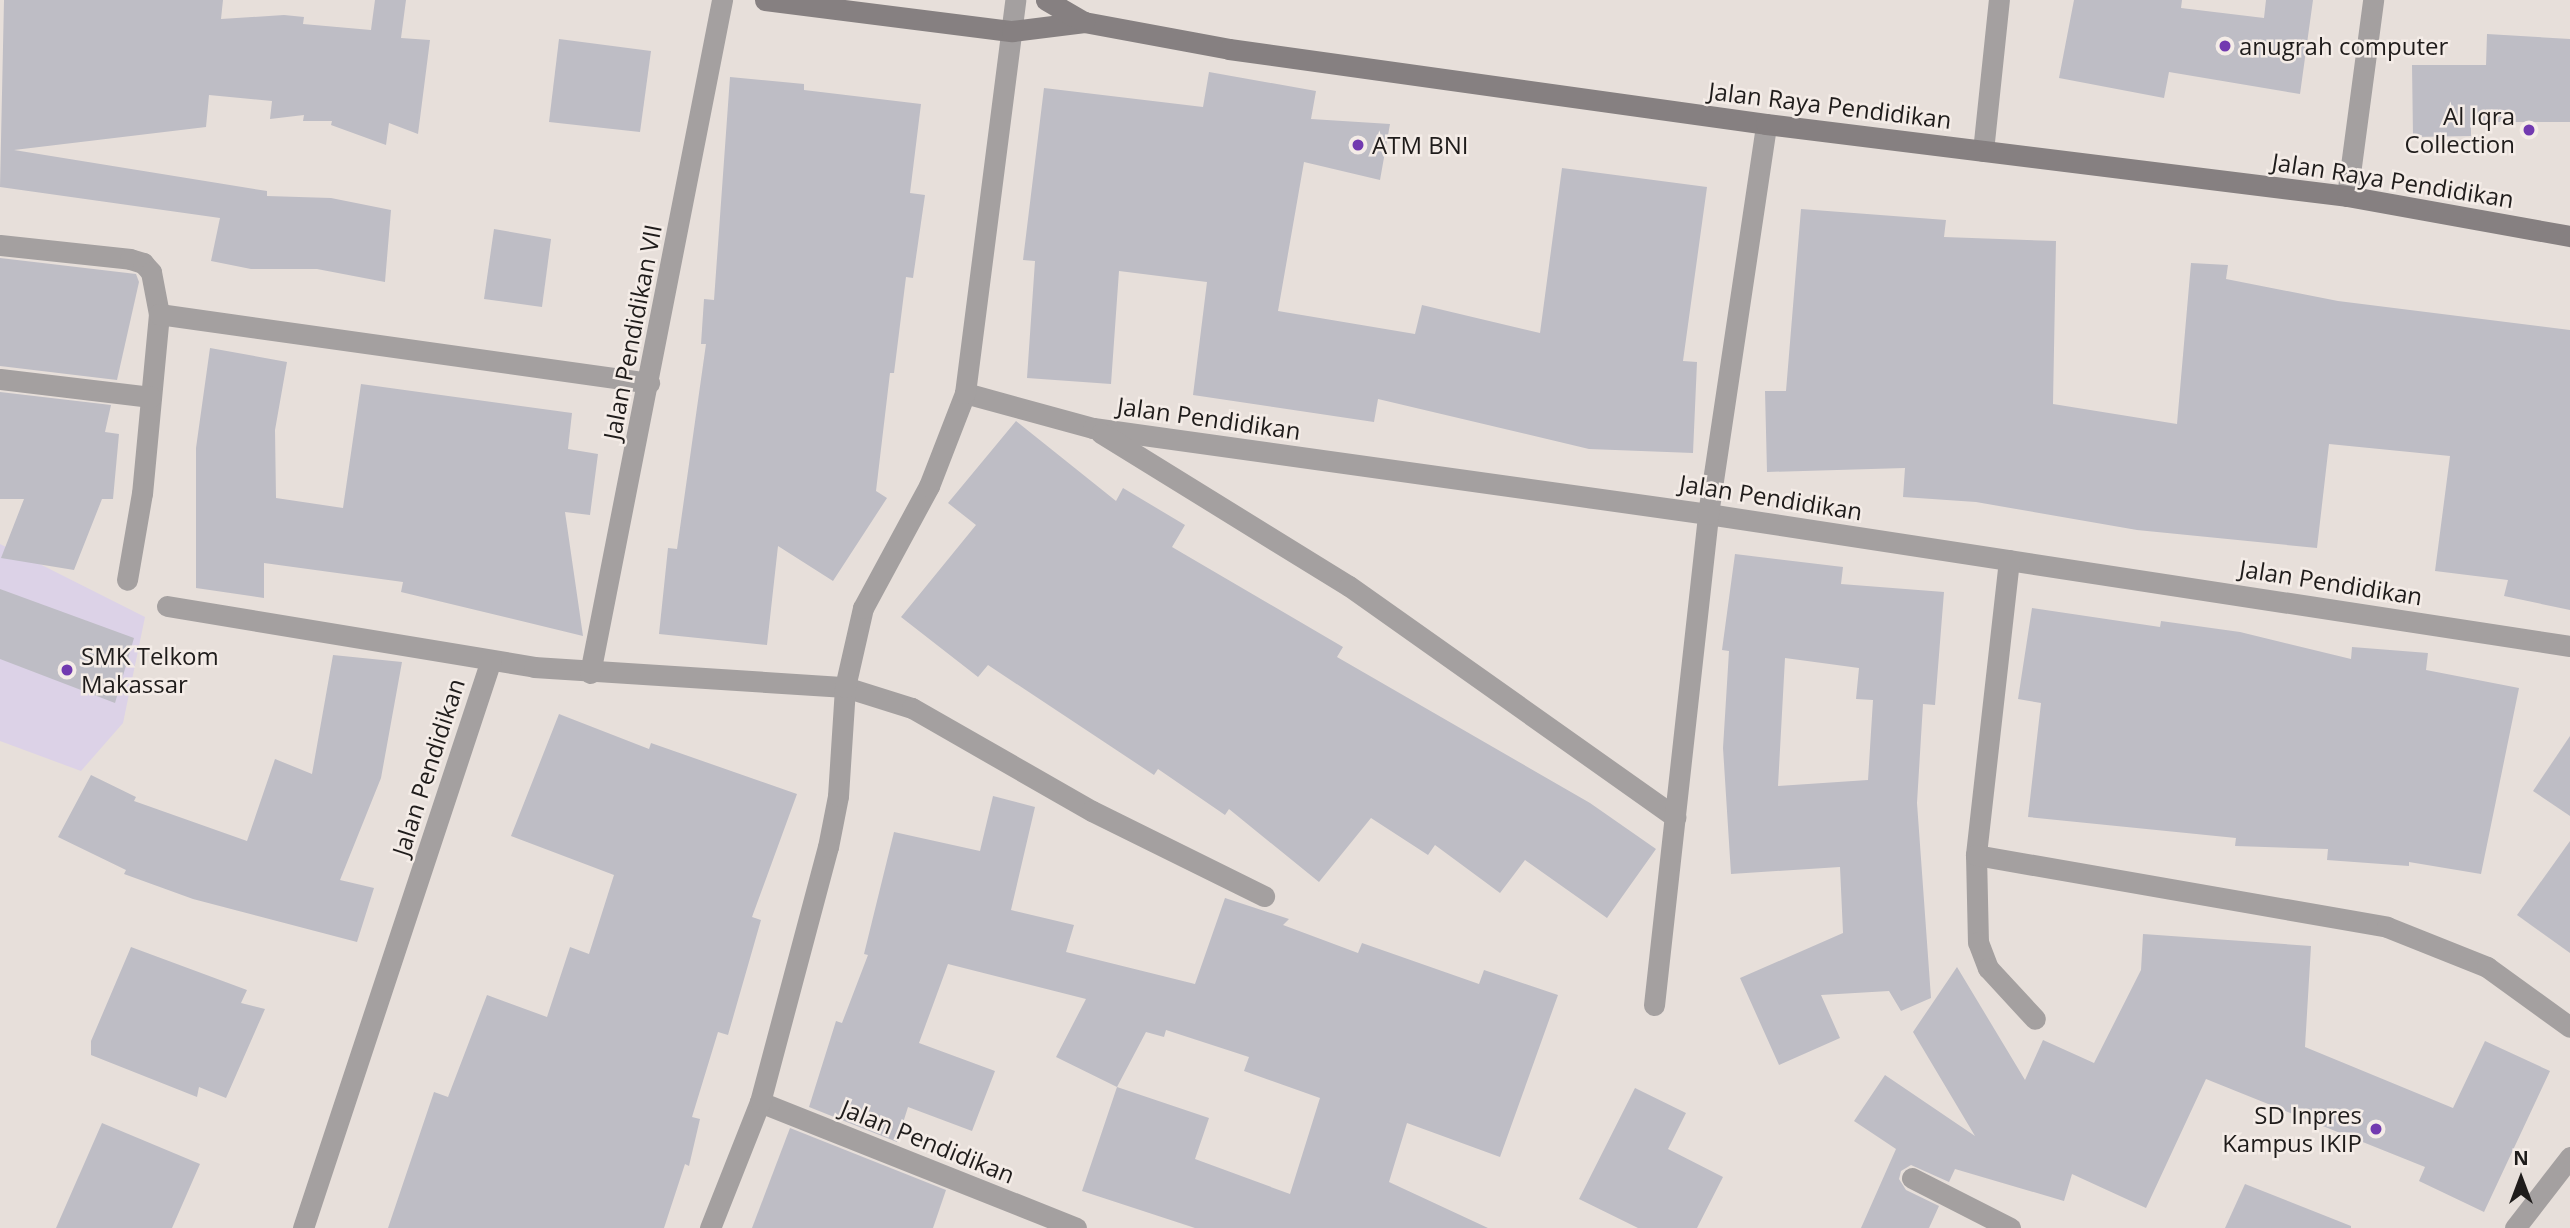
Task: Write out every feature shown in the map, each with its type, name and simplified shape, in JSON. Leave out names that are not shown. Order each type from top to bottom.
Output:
[{"type":"street","name":"Jalan Pendidikan VII","points":[[590,673],[722,0]]},
{"type":"street","name":"Jalan Raya Pendidikan","points":[[765,0],[1012,31],[1084,22],[1229,49],[1766,124],[2347,196],[2570,236]]},
{"type":"street","points":[[710,1228],[760,1102],[828,847],[838,796],[845,687],[863,608],[929,486],[965,393],[1016,0]]},
{"type":"street","name":"Jalan Raya Pendidikan","points":[[1046,0],[1084,22]]},
{"type":"street","points":[[1983,151],[1999,0]]},
{"type":"street","points":[[2347,196],[2373,0]]},
{"type":"street","points":[[1654,1005],[1708,514],[1766,124]]},
{"type":"street","points":[[0,245],[143,263],[155,284],[159,314],[127,580]]},
{"type":"street","points":[[159,314],[649,383]]},
{"type":"street","points":[[0,379],[151,397]]},
{"type":"street","name":"Jalan Pendidikan","points":[[965,393],[1093,428],[1708,514],[2570,646]]},
{"type":"street","points":[[1093,428],[1349,586],[1675,817]]},
{"type":"street","points":[[2009,560],[1976,855],[1982,954],[1988,968],[2035,1019]]},
{"type":"street","points":[[167,606],[491,660]]},
{"type":"street","name":"Jalan Pendidikan","points":[[303,1228],[491,660],[590,673],[845,687],[924,713],[1092,811],[1264,895]]},
{"type":"street","points":[[1976,855],[2387,927],[2487,967],[2570,1027]]},
{"type":"street","name":"Jalan Pendidikan","points":[[760,1102],[1076,1228]]},
{"type":"street","points":[[2515,1228],[2570,1157]]},
{"type":"street","points":[[1912,1178],[2010,1228]]},
{"type":"shaded area","name":"SMK Telkom Makassar","points":[[0,544],[145,617],[123,723],[81,771],[0,741]]},
{"type":"building","points":[[4,0],[223,0],[221,19],[284,15],[304,17],[303,24],[371,30],[375,0],[406,0],[401,38],[430,40],[418,134],[389,123],[386,145],[331,125],[332,121],[303,121],[304,115],[270,119],[272,101],[209,95],[206,127],[14,150],[267,191],[267,196],[331,198],[391,210],[385,282],[317,269],[251,269],[211,261],[220,218],[0,187]]},
{"type":"building","points":[[2074,0],[2182,0],[2181,8],[2264,18],[2266,0],[2313,0],[2300,94],[2169,72],[2164,98],[2059,78]]},
{"type":"building","points":[[2487,34],[2570,39],[2570,122],[2471,122],[2471,136],[2413,137],[2412,65],[2486,65]]},
{"type":"building","points":[[559,39],[651,51],[640,132],[549,122]]},
{"type":"building","points":[[1209,72],[1316,91],[1311,119],[1390,124],[1380,180],[1304,162],[1278,311],[1415,334],[1422,305],[1540,333],[1562,168],[1707,187],[1683,361],[1697,362],[1693,453],[1589,449],[1378,399],[1374,422],[1193,395],[1207,282],[1119,271],[1111,384],[1027,378],[1035,261],[1023,260],[1044,88],[1203,107]]},
{"type":"building","points":[[730,77],[804,84],[804,90],[921,104],[910,193],[925,195],[913,278],[906,277],[894,373],[890,373],[876,491],[887,498],[833,581],[778,546],[767,645],[659,634],[668,548],[677,549],[706,344],[701,344],[704,299],[714,300]]},
{"type":"building","points":[[1801,209],[1946,220],[1944,237],[2056,241],[2053,404],[2177,424],[2191,263],[2228,265],[2226,279],[2338,301],[2570,330],[2570,610],[2504,596],[2508,580],[2435,571],[2450,456],[2329,444],[2317,548],[2137,530],[1976,502],[1903,497],[1905,468],[1767,472],[1765,391],[1786,391]]},
{"type":"building","points":[[494,229],[551,239],[542,307],[484,299]]},
{"type":"building","points":[[0,258],[136,274],[139,282],[117,380],[0,366]]},
{"type":"building","points":[[210,348],[287,362],[275,430],[276,498],[343,508],[361,384],[572,413],[568,449],[598,454],[590,515],[565,512],[583,636],[401,592],[403,582],[264,563],[264,598],[196,588],[196,448]]},
{"type":"building","points":[[0,392],[111,405],[105,432],[119,434],[113,499],[102,499],[74,570],[1,558],[24,499],[0,499]]},
{"type":"building","points":[[1016,421],[1116,501],[1123,488],[1185,525],[1172,547],[1343,647],[1337,657],[1590,803],[1656,849],[1607,918],[1525,860],[1500,893],[1435,845],[1428,855],[1371,818],[1319,882],[1229,809],[1225,815],[1158,769],[1154,775],[988,665],[978,677],[901,617],[976,525],[948,503]]},
{"type":"building","points":[[1735,554],[1843,567],[1841,584],[1944,592],[1935,705],[1923,704],[1917,803],[1931,998],[1901,1011],[1889,991],[1821,995],[1840,1038],[1779,1065],[1740,978],[1843,933],[1840,867],[1731,874],[1723,748],[1729,651],[1722,650]],"holes":[[[1785,658],[1859,668],[1856,699],[1873,700],[1868,780],[1778,786]]]},
{"type":"building","points":[[0,589],[134,638],[115,703],[0,659]]},
{"type":"building","points":[[2032,608],[2160,627],[2161,621],[2240,632],[2351,659],[2352,647],[2428,653],[2426,670],[2519,688],[2481,874],[2409,862],[2409,866],[2327,860],[2328,849],[2235,846],[2236,838],[2028,817],[2041,703],[2018,699]]},
{"type":"building","points":[[333,655],[402,662],[381,778],[340,880],[374,888],[357,942],[193,899],[124,874],[126,870],[58,837],[91,775],[136,797],[134,801],[247,841],[275,759],[312,774]]},
{"type":"building","points":[[559,714],[649,749],[651,743],[797,794],[752,917],[761,920],[728,1035],[718,1032],[692,1117],[700,1119],[689,1166],[685,1164],[664,1228],[388,1228],[434,1092],[448,1097],[487,995],[547,1017],[570,947],[589,954],[614,875],[511,836]]},
{"type":"building","points":[[2570,736],[2570,816],[2533,791]]},
{"type":"building","points":[[993,796],[1035,807],[1011,910],[1074,925],[1066,952],[1195,984],[1225,898],[1289,919],[1283,925],[1358,953],[1362,943],[1479,984],[1484,970],[1558,995],[1500,1157],[1407,1123],[1389,1182],[1488,1228],[1195,1228],[1082,1191],[1117,1087],[1056,1057],[1086,999],[948,964],[919,1043],[995,1071],[972,1131],[908,1107],[897,1142],[809,1107],[836,1021],[842,1023],[868,955],[864,954],[894,832],[980,851]],"holes":[[[1166,1030],[1249,1057],[1244,1071],[1320,1098],[1290,1194],[1195,1159],[1209,1118],[1117,1087],[1146,1032],[1164,1037]]]},
{"type":"building","points":[[2570,841],[2570,953],[2517,915]]},
{"type":"building","points":[[2143,934],[2311,946],[2305,1047],[2453,1108],[2485,1041],[2550,1071],[2484,1212],[2419,1181],[2425,1167],[2206,1079],[2146,1208],[2072,1174],[2064,1201],[1955,1169],[1949,1182],[1911,1165],[1901,1171],[1899,1179],[1906,1190],[1939,1206],[1929,1228],[1861,1228],[1896,1149],[1854,1121],[1885,1075],[1975,1136],[1913,1032],[1957,967],[2025,1080],[2043,1040],[2094,1063],[2141,970]]},
{"type":"building","points":[[131,947],[247,990],[241,1003],[265,1009],[226,1098],[199,1087],[197,1097],[91,1055],[91,1041]]},
{"type":"building","points":[[1635,1088],[1686,1113],[1668,1149],[1723,1177],[1697,1228],[1638,1228],[1579,1199]]},
{"type":"building","points":[[102,1123],[200,1164],[172,1228],[56,1228]]},
{"type":"building","points":[[790,1128],[946,1190],[933,1228],[752,1228]]},
{"type":"building","points":[[2245,1184],[2351,1226],[2351,1228],[2225,1228]]},
{"type":"place","name":"anugrah computer","points":[[2225,46]]},
{"type":"place","name":"Al Iqra Collection","points":[[2529,130]]},
{"type":"place","name":"ATM BNI","points":[[1358,145]]},
{"type":"place","name":"SMK Telkom Makassar","points":[[67,670]]},
{"type":"place","name":"SD Inpres Kampus IKIP","points":[[2376,1129]]}]
